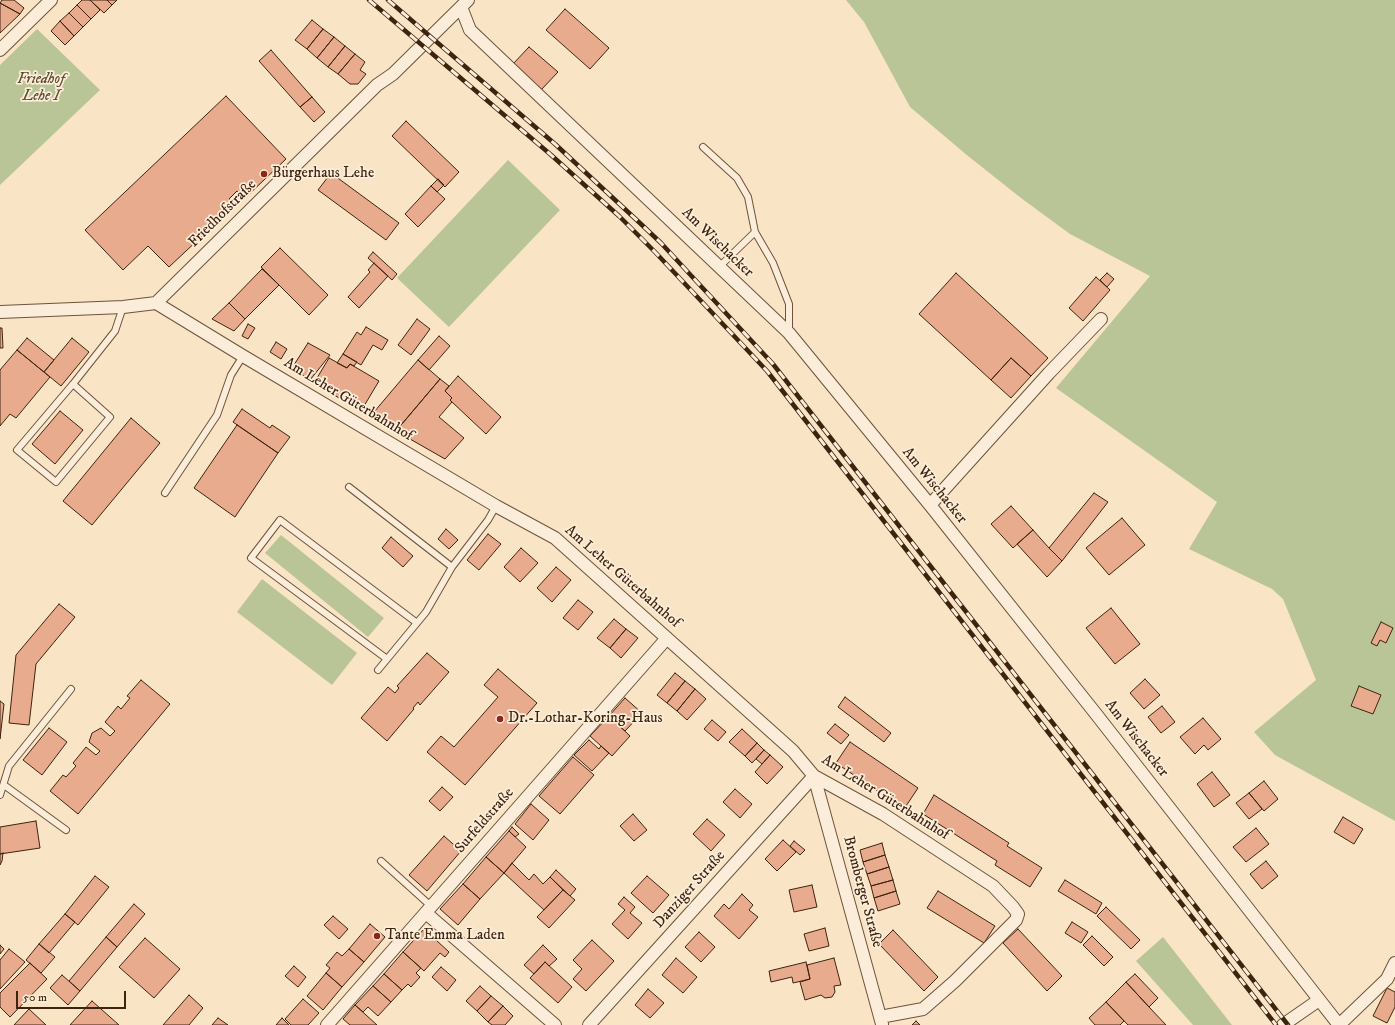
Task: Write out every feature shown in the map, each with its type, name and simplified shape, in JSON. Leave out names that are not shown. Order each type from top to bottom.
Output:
[{"type":"street","points":[[0,50],[51,0]]},
{"type":"street","name":"Am Wischacker","points":[[463,2],[470,30],[789,334],[930,505],[1101,720],[1339,1025]]},
{"type":"street","name":"Friedhofstraße","points":[[156,303],[377,85],[393,74],[463,2]]},
{"type":"street","points":[[0,312],[123,307],[156,303]]},
{"type":"street","name":"Am Leher Güterbahnhof","points":[[156,303],[496,506],[555,538],[793,751],[814,776],[883,814],[994,886],[1013,907]]},
{"type":"street","points":[[930,505],[1049,373],[1101,318]]},
{"type":"street","name":"Surfeldstraße","points":[[327,1025],[667,638]]},
{"type":"street","name":"Bromberger Straße","points":[[814,776],[881,1021],[924,1009],[956,981],[1016,920],[1018,914],[1013,907]]},
{"type":"street","name":"Danziger Straße","points":[[589,1025],[814,776]]},
{"type":"street","points":[[429,910],[555,1025]]},
{"type":"street","points":[[1339,1025],[1387,979],[1395,963]]},
{"type":"street","points":[[1283,1025],[1319,1000]]},
{"type":"lane","points":[[703,147],[737,178],[748,197],[755,232],[773,263],[789,304],[789,334]]},
{"type":"lane","points":[[719,267],[755,232]]},
{"type":"lane","points":[[73,384],[110,417],[56,482],[17,450],[73,384],[115,331],[123,307]]},
{"type":"lane","points":[[165,493],[217,416],[231,375],[243,356]]},
{"type":"lane","points":[[349,487],[452,567]]},
{"type":"lane","points":[[378,670],[426,612],[452,567],[488,520],[496,506]]},
{"type":"lane","points":[[387,659],[251,558],[280,520],[417,623]]},
{"type":"lane","points":[[0,795],[8,766],[71,689]]},
{"type":"lane","points":[[4,785],[66,830]]},
{"type":"lane","points":[[381,861],[429,910]]},
{"type":"green space","points":[[846,0],[1395,0],[1395,821],[1275,755],[1254,732],[1316,680],[1283,599],[1272,589],[1189,549],[1217,502],[1056,388],[1150,276],[1070,234],[968,156],[910,107],[864,22]]},
{"type":"green space","name":"Friedhof Lehe I","points":[[37,29],[100,90],[0,185],[0,65]]},
{"type":"green space","points":[[508,160],[560,210],[449,327],[397,278]]},
{"type":"green space","points":[[281,535],[384,618],[368,637],[265,553]]},
{"type":"green space","points":[[262,579],[357,653],[332,685],[237,612]]},
{"type":"green space","points":[[1163,937],[1232,1025],[1193,1025],[1136,961]]},
{"type":"building","points":[[2,0],[14,0],[24,8],[20,14],[0,3]]},
{"type":"building","points":[[82,0],[90,0],[100,10],[91,19],[77,5]]},
{"type":"building","points":[[90,0],[107,0],[112,5],[104,13]]},
{"type":"building","points":[[107,0],[117,0],[112,5]]},
{"type":"building","points":[[0,3],[20,14],[0,33]]},
{"type":"building","points":[[77,5],[91,19],[83,27],[69,13]]},
{"type":"building","points":[[565,9],[609,48],[590,69],[546,30]]},
{"type":"building","points":[[69,13],[83,27],[74,36],[60,21]]},
{"type":"building","points":[[312,20],[323,29],[307,49],[295,40]]},
{"type":"building","points":[[60,21],[74,36],[65,45],[51,31]]},
{"type":"building","points":[[323,29],[334,37],[317,58],[307,49]]},
{"type":"building","points":[[334,37],[345,46],[328,67],[317,58]]},
{"type":"building","points":[[345,46],[355,54],[338,74],[328,67]]},
{"type":"building","points":[[529,47],[558,72],[541,90],[513,64]]},
{"type":"building","points":[[271,50],[312,97],[300,107],[259,61]]},
{"type":"building","points":[[355,54],[365,62],[360,70],[366,74],[358,84],[350,84],[338,74]]},
{"type":"building","points":[[226,96],[286,159],[244,199],[237,191],[229,199],[235,205],[169,267],[148,246],[123,270],[85,230]]},
{"type":"building","points":[[312,97],[325,112],[314,122],[300,107]]},
{"type":"building","points":[[406,121],[459,172],[445,187],[392,136]]},
{"type":"building","points":[[331,173],[399,223],[386,240],[318,190]]},
{"type":"building","points":[[438,179],[444,185],[437,192],[431,186]]},
{"type":"building","points":[[431,186],[445,199],[418,227],[405,214]]},
{"type":"building","points":[[280,248],[328,295],[309,315],[261,267]]},
{"type":"building","points":[[373,252],[397,274],[392,280],[368,258]]},
{"type":"building","points":[[374,263],[388,276],[359,308],[348,297],[370,272],[368,270]]},
{"type":"building","points":[[262,269],[279,285],[245,319],[229,303]]},
{"type":"building","points":[[956,273],[1048,358],[1031,376],[1011,358],[991,380],[919,314]]},
{"type":"building","points":[[1107,273],[1114,279],[1107,287],[1100,280]]},
{"type":"building","points":[[1096,277],[1110,290],[1083,321],[1069,308]]},
{"type":"building","points":[[229,303],[245,319],[234,331],[212,319]]},
{"type":"building","points":[[417,319],[430,329],[411,355],[398,345]]},
{"type":"building","points":[[248,324],[255,328],[248,339],[242,336]]},
{"type":"building","points":[[366,327],[388,340],[382,350],[373,345],[361,365],[343,354],[357,332],[361,335]]},
{"type":"building","points":[[0,328],[2,328],[3,348],[0,348]]},
{"type":"building","points":[[439,336],[450,346],[429,370],[418,360]]},
{"type":"building","points":[[27,338],[54,360],[44,372],[17,350]]},
{"type":"building","points":[[72,338],[89,352],[61,386],[44,372]]},
{"type":"building","points":[[276,342],[287,349],[281,359],[270,352]]},
{"type":"building","points":[[308,343],[330,355],[310,380],[292,368]]},
{"type":"building","points":[[17,350],[50,377],[16,418],[10,414],[0,426],[0,370]]},
{"type":"building","points":[[343,354],[357,362],[354,366],[350,364],[347,368],[337,363]]},
{"type":"building","points":[[329,358],[347,368],[350,364],[379,381],[361,411],[314,383]]},
{"type":"building","points":[[1011,358],[1031,376],[1011,398],[991,380]]},
{"type":"building","points":[[418,360],[440,379],[396,431],[374,412]]},
{"type":"building","points":[[458,376],[501,417],[486,434],[450,400],[452,398],[445,391]]},
{"type":"building","points":[[440,379],[449,386],[445,391],[452,398],[450,400],[452,402],[439,417],[464,438],[445,459],[396,431]]},
{"type":"building","points":[[242,409],[270,428],[272,425],[290,437],[278,453],[233,422]]},
{"type":"building","points":[[60,411],[83,430],[55,464],[32,444]]},
{"type":"building","points":[[131,418],[160,443],[92,525],[63,501]]},
{"type":"building","points":[[237,425],[278,453],[235,517],[194,488]]},
{"type":"building","points":[[1094,493],[1108,502],[1062,561],[1049,548]]},
{"type":"building","points":[[1011,506],[1033,530],[1013,548],[991,524]]},
{"type":"building","points":[[1122,518],[1145,545],[1109,575],[1086,548]]},
{"type":"building","points":[[446,529],[458,540],[449,549],[438,539]]},
{"type":"building","points":[[1033,530],[1062,561],[1047,577],[1017,544]]},
{"type":"building","points":[[488,534],[501,544],[479,570],[467,560]]},
{"type":"building","points":[[391,537],[413,556],[403,567],[382,548]]},
{"type":"building","points":[[521,548],[538,563],[520,582],[504,567]]},
{"type":"building","points":[[556,567],[571,580],[552,602],[537,588]]},
{"type":"building","points":[[578,600],[593,612],[578,630],[563,618]]},
{"type":"building","points":[[59,604],[75,617],[36,664],[29,725],[9,723],[16,655]]},
{"type":"building","points":[[1111,608],[1140,644],[1115,664],[1086,628]]},
{"type":"building","points":[[614,619],[626,629],[610,648],[597,638]]},
{"type":"building","points":[[1381,622],[1393,628],[1386,643],[1380,640],[1377,646],[1371,643]]},
{"type":"building","points":[[626,629],[638,638],[621,658],[610,648]]},
{"type":"building","points":[[427,653],[449,672],[420,705],[418,702],[413,708],[414,709],[387,741],[361,718],[388,687],[395,693],[399,688],[397,686]]},
{"type":"building","name":"Dr.-Lothar-Koring-Haus","points":[[498,669],[537,703],[465,785],[427,752],[441,736],[454,747],[498,697],[484,685]]},
{"type":"building","points":[[675,673],[685,681],[667,703],[657,695]]},
{"type":"building","points":[[1145,679],[1160,695],[1144,709],[1130,693]]},
{"type":"building","points":[[141,680],[170,704],[78,814],[50,791],[63,775],[66,777],[76,766],[73,763],[86,747],[96,755],[100,751],[89,742],[92,733],[101,728],[110,736],[115,731],[105,722],[118,706],[121,709],[130,698],[127,696]]},
{"type":"building","points":[[685,681],[695,689],[677,711],[667,703]]},
{"type":"building","points":[[1359,686],[1381,695],[1373,714],[1351,706]]},
{"type":"building","points":[[695,689],[706,699],[687,720],[677,711]]},
{"type":"building","points":[[845,697],[891,733],[884,742],[838,707]]},
{"type":"building","points":[[625,698],[642,713],[625,731],[609,716]]},
{"type":"building","points":[[0,701],[4,704],[0,739]]},
{"type":"building","points":[[1162,706],[1175,722],[1161,733],[1148,717]]},
{"type":"building","points":[[609,716],[630,736],[612,756],[590,736]]},
{"type":"building","points":[[1203,718],[1221,739],[1208,750],[1204,745],[1195,754],[1180,737]]},
{"type":"building","points":[[712,720],[726,732],[718,741],[704,729]]},
{"type":"building","points":[[835,724],[849,735],[841,744],[827,733]]},
{"type":"building","points":[[49,728],[67,742],[42,775],[23,760]]},
{"type":"building","points":[[742,729],[757,743],[745,756],[729,742]]},
{"type":"building","points":[[589,740],[599,749],[601,746],[609,753],[592,771],[574,755]]},
{"type":"building","points":[[850,742],[918,788],[904,809],[836,763]]},
{"type":"building","points":[[757,743],[764,750],[752,763],[745,756]]},
{"type":"building","points":[[764,750],[770,755],[762,764],[756,759]]},
{"type":"building","points":[[770,755],[783,767],[767,784],[755,772]]},
{"type":"building","points":[[573,757],[594,775],[560,814],[539,796]]},
{"type":"building","points":[[1212,772],[1230,795],[1214,807],[1197,784]]},
{"type":"building","points":[[1264,781],[1278,799],[1264,811],[1249,793]]},
{"type":"building","points":[[442,787],[453,797],[440,811],[429,801]]},
{"type":"building","points":[[735,789],[752,804],[740,818],[723,802]]},
{"type":"building","points":[[1249,793],[1262,809],[1249,819],[1236,803]]},
{"type":"building","points":[[934,795],[1009,843],[1007,846],[1042,868],[1030,887],[995,865],[997,861],[923,814]]},
{"type":"building","points":[[531,804],[549,820],[533,840],[515,824]]},
{"type":"building","points":[[633,814],[647,830],[634,841],[620,826]]},
{"type":"building","points":[[1343,817],[1363,829],[1354,844],[1334,832]]},
{"type":"building","points":[[707,819],[725,835],[711,851],[693,834]]},
{"type":"building","points":[[36,821],[40,848],[0,854],[0,827]]},
{"type":"building","points":[[512,827],[519,834],[515,837],[509,831]]},
{"type":"building","points":[[1256,828],[1269,844],[1246,862],[1233,847]]},
{"type":"building","points":[[509,831],[526,847],[504,873],[486,857]]},
{"type":"building","points":[[444,836],[461,851],[427,891],[409,875]]},
{"type":"building","points":[[783,840],[796,852],[777,871],[765,859]]},
{"type":"building","points":[[794,841],[805,850],[800,855],[790,846]]},
{"type":"building","points":[[882,843],[885,855],[863,862],[860,850]]},
{"type":"building","points":[[3,853],[2,861],[0,865],[0,854]]},
{"type":"building","points":[[885,855],[889,867],[867,874],[863,862]]},
{"type":"building","points":[[486,857],[504,873],[480,899],[463,884]]},
{"type":"building","points":[[1266,861],[1278,876],[1262,889],[1250,874]]},
{"type":"building","points":[[512,863],[529,880],[534,874],[543,884],[550,877],[563,890],[544,910],[504,873]]},
{"type":"building","points":[[889,867],[893,880],[871,886],[867,874]]},
{"type":"building","points":[[556,870],[576,889],[570,896],[550,877]]},
{"type":"building","points":[[95,876],[109,887],[78,925],[65,914]]},
{"type":"building","points":[[647,876],[669,895],[653,913],[631,893]]},
{"type":"building","points":[[893,880],[896,891],[874,898],[871,886]]},
{"type":"building","points":[[1065,880],[1102,903],[1096,914],[1058,891]]},
{"type":"building","points":[[463,884],[480,899],[458,925],[440,909]]},
{"type":"building","points":[[812,885],[817,907],[794,912],[789,890]]},
{"type":"building","points":[[563,890],[575,900],[549,928],[537,917]]},
{"type":"building","points":[[896,891],[900,904],[878,911],[874,898]]},
{"type":"building","points":[[938,891],[995,926],[984,943],[927,908]]},
{"type":"building","points":[[742,894],[753,905],[749,910],[758,917],[739,939],[714,916],[724,904],[729,909]]},
{"type":"building","points":[[624,897],[635,907],[630,913],[642,923],[628,939],[612,924],[625,910],[618,904]]},
{"type":"building","points":[[134,904],[145,914],[117,947],[106,937]]},
{"type":"building","points":[[1106,907],[1140,940],[1131,949],[1097,916]]},
{"type":"building","points":[[65,914],[75,922],[49,953],[39,944]]},
{"type":"building","points":[[333,916],[348,929],[339,939],[324,925]]},
{"type":"building","points":[[1072,922],[1088,932],[1081,943],[1065,933]]},
{"type":"building","points":[[370,924],[385,937],[364,962],[349,949]]},
{"type":"building","points":[[825,928],[829,946],[809,951],[804,934]]},
{"type":"building","points":[[424,929],[449,952],[445,957],[440,953],[424,971],[403,952]]},
{"type":"building","points":[[1018,929],[1062,976],[1047,991],[1003,943]]},
{"type":"building","points":[[893,930],[938,977],[924,991],[879,944]]},
{"type":"building","points":[[699,932],[715,947],[701,962],[685,947]]},
{"type":"building","points":[[1092,936],[1113,957],[1104,966],[1083,945]]},
{"type":"building","points":[[106,937],[117,947],[80,991],[69,981]]},
{"type":"building","points":[[145,938],[180,969],[154,998],[119,967]]},
{"type":"building","points":[[592,940],[614,961],[586,991],[573,979],[582,969],[573,960]]},
{"type":"building","points":[[39,944],[55,957],[41,973],[26,960]]},
{"type":"building","points":[[0,945],[4,949],[0,954]]},
{"type":"building","points":[[543,945],[557,959],[549,966],[545,962],[534,974],[524,965]]},
{"type":"building","points":[[9,949],[25,962],[0,989],[0,960]]},
{"type":"building","points":[[349,949],[364,962],[342,987],[326,973],[330,968],[326,965],[337,952],[342,956]]},
{"type":"building","points":[[403,952],[421,968],[416,973],[420,977],[411,987],[408,984],[402,990],[384,974]]},
{"type":"building","points":[[676,958],[697,977],[683,993],[662,975]]},
{"type":"building","points":[[834,958],[841,985],[834,986],[835,992],[832,997],[825,998],[821,995],[805,1000],[800,982],[810,979],[807,965]]},
{"type":"building","points":[[545,962],[572,987],[558,1003],[530,978]]},
{"type":"building","points":[[806,962],[810,979],[793,983],[792,977],[771,982],[769,971]]},
{"type":"building","points":[[30,963],[47,979],[10,1017],[0,1007],[0,993]]},
{"type":"building","points":[[294,966],[306,977],[298,987],[285,976]]},
{"type":"building","points":[[441,967],[456,980],[447,991],[432,977]]},
{"type":"building","points":[[326,973],[342,987],[323,1010],[307,996]]},
{"type":"building","points":[[384,974],[402,990],[391,1002],[373,986]]},
{"type":"building","points":[[1135,974],[1158,998],[1149,1007],[1126,982]]},
{"type":"building","points":[[62,975],[80,991],[68,1005],[50,988]]},
{"type":"building","points":[[1126,982],[1166,1025],[1128,1025],[1106,1002]]},
{"type":"building","points":[[373,986],[391,1002],[378,1016],[368,1007],[363,1012],[355,1005]]},
{"type":"building","points":[[480,986],[491,996],[477,1011],[466,1001]]},
{"type":"building","points":[[1387,988],[1395,992],[1395,1007],[1387,1023],[1373,1016]]},
{"type":"building","points":[[648,989],[664,1003],[650,1018],[635,1005]]},
{"type":"building","points":[[189,995],[203,1008],[189,1025],[163,1025]]},
{"type":"building","points":[[491,996],[503,1006],[488,1022],[477,1011]]},
{"type":"building","points":[[303,999],[319,1013],[308,1025],[291,1025],[285,1019]]},
{"type":"building","points":[[92,1001],[119,1025],[70,1025]]},
{"type":"building","points":[[1106,1002],[1124,1021],[1120,1025],[1095,1025],[1089,1018]]},
{"type":"building","points":[[355,1005],[377,1025],[350,1025],[343,1019]]},
{"type":"building","points":[[503,1006],[513,1016],[505,1025],[492,1025],[488,1022]]},
{"type":"building","points":[[29,1009],[46,1025],[14,1025]]},
{"type":"building","points":[[218,1018],[228,1025],[212,1025]]},
{"type":"building","points":[[282,1018],[289,1025],[276,1025]]},
{"type":"building","points":[[916,1021],[920,1025],[912,1025]]},
{"type":"railway","points":[[369,0],[550,154],[619,216],[767,371],[1276,1025]]},
{"type":"railway","points":[[388,0],[555,144],[642,225],[661,243],[773,364],[1288,1025]]},
{"type":"place","name":"Bürgerhaus Lehe","points":[[264,174]]},
{"type":"place","name":"Dr.-Lothar-Koring-Haus","points":[[500,719]]},
{"type":"place","name":"Tante Emma Laden","points":[[377,936]]}]
